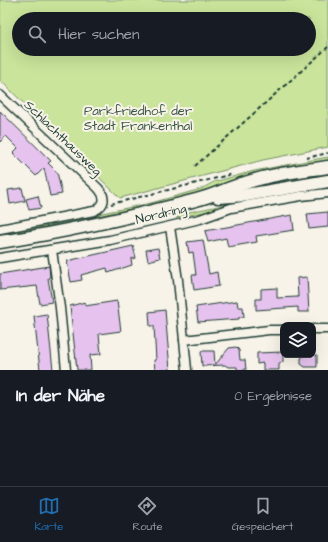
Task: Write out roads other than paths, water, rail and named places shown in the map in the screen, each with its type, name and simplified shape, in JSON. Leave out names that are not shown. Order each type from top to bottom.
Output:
[{"type":"main road","name":"Nordring","points":[[0,242],[39,236],[152,212],[202,198],[264,177],[328,166]]},
{"type":"main road","name":"Nordring","points":[[202,198],[246,195],[328,181]]},
{"type":"street","name":"Schlachthausweg","points":[[0,95],[103,194],[102,204],[94,211],[0,229]]},
{"type":"street","name":"Nordring","points":[[0,258],[110,240],[170,227],[200,219],[231,208],[328,193]]},
{"type":"street","points":[[170,227],[178,280],[187,370]]},
{"type":"street","points":[[52,250],[60,308],[66,370]]},
{"type":"street","points":[[316,329],[328,329]]},
{"type":"street","points":[[184,340],[280,330]]},
{"type":"park label","name":"Parkfriedhof der Stadt Frankenthal","points":[[138,118]]}]
